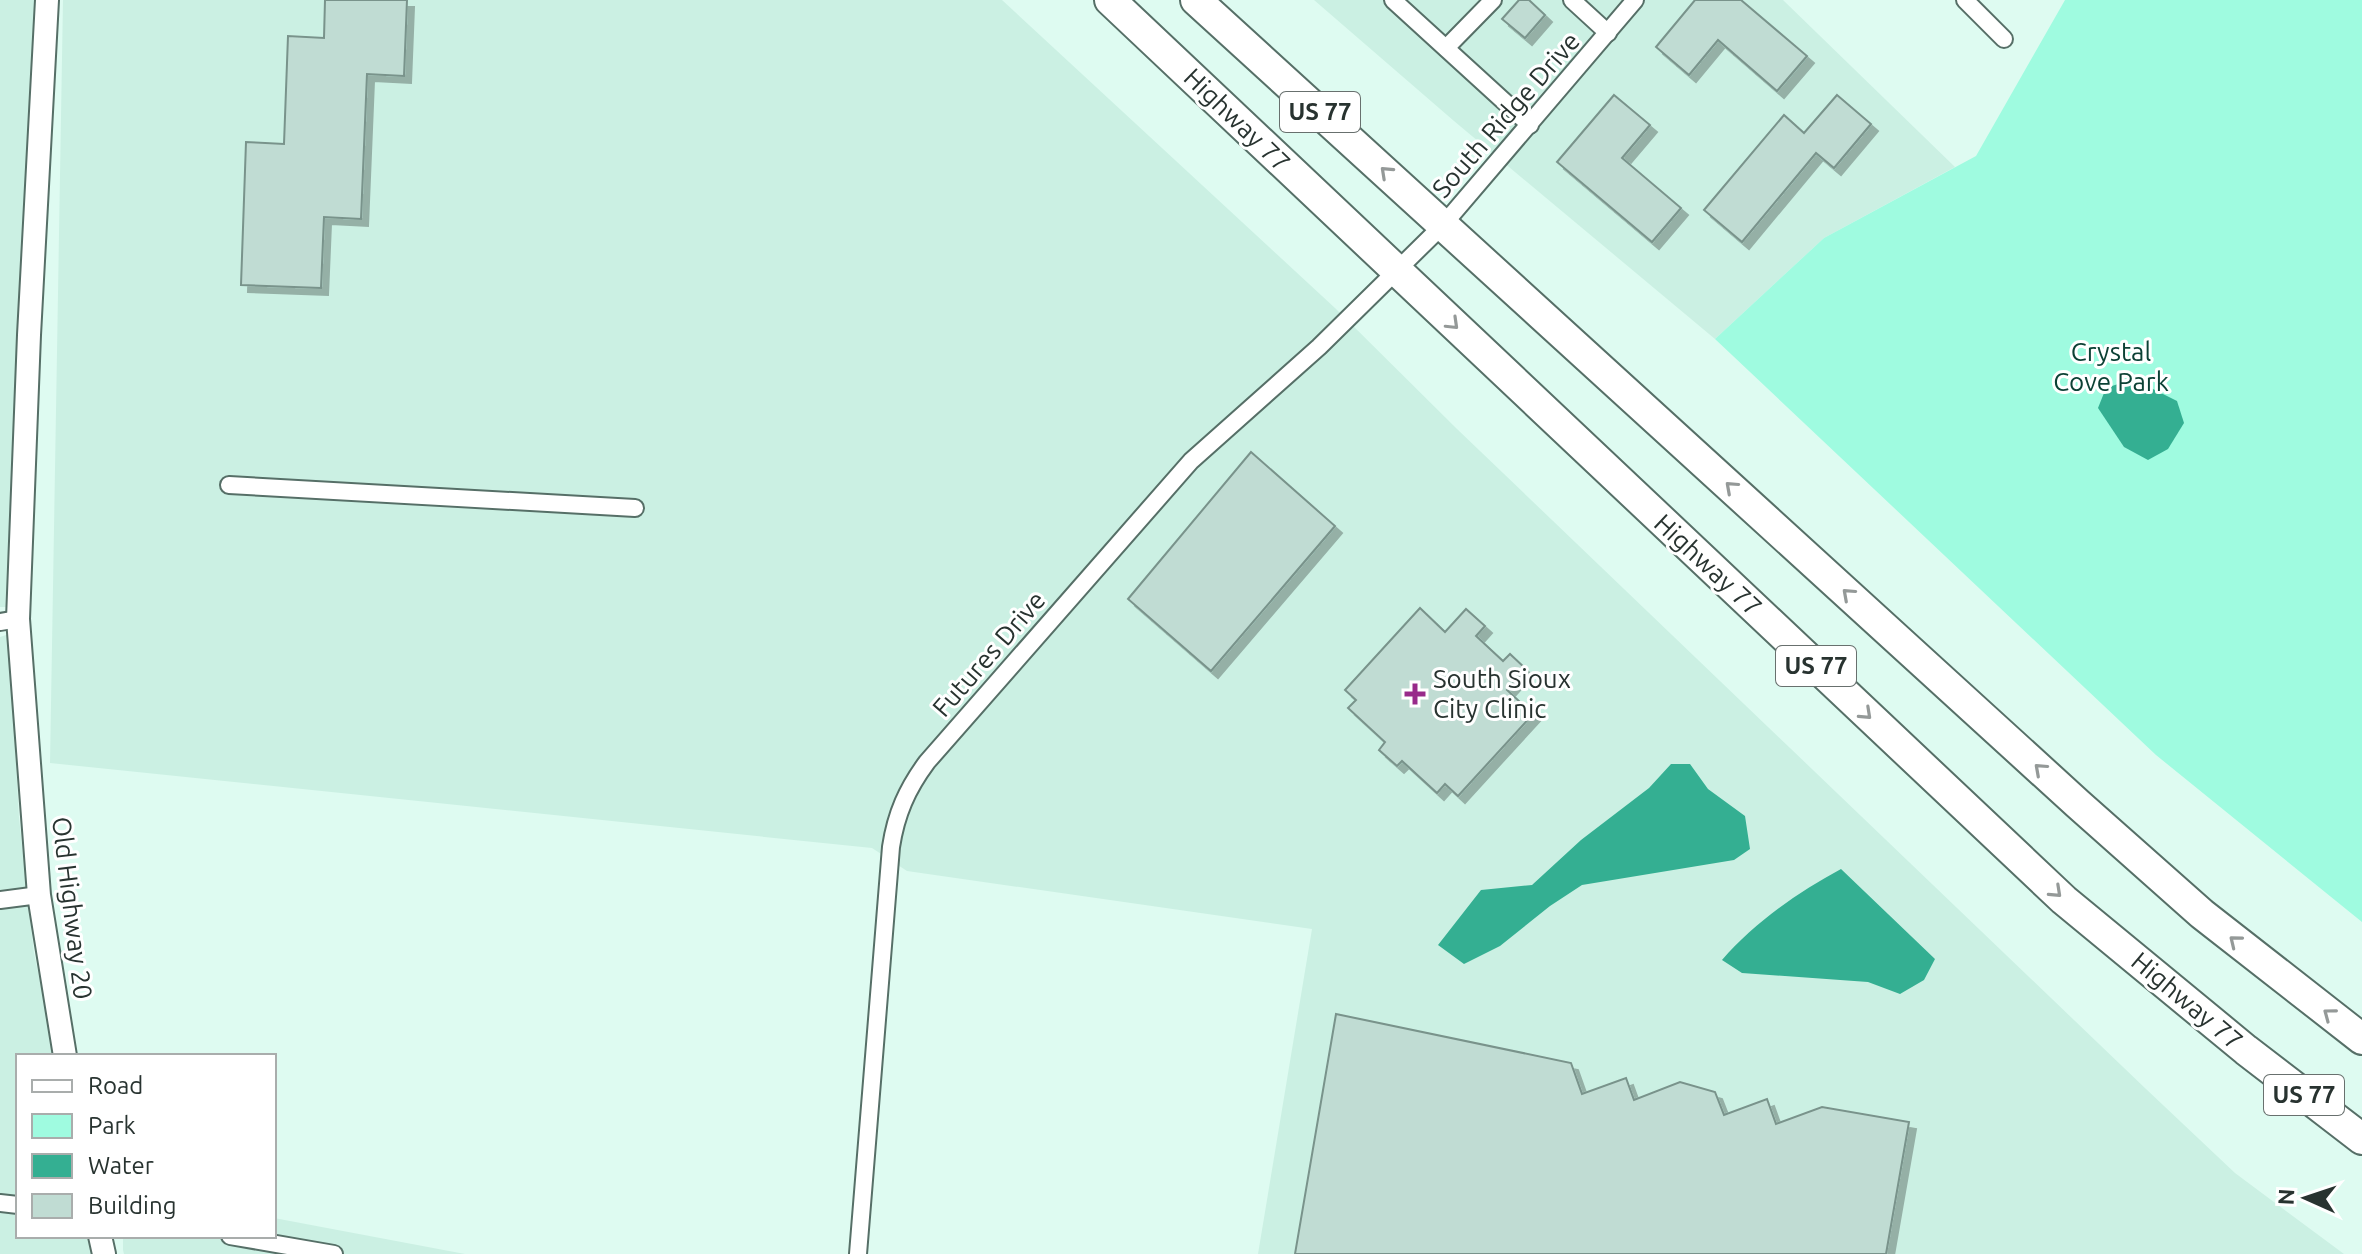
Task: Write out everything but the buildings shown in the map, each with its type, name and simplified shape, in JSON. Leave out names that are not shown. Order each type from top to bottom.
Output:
[{"type":"highway","name":"Highway 77","points":[[1110,0],[2064,900],[2246,1050],[2362,1139]]},
{"type":"highway","name":"US 77","points":[[1196,0],[2089,814],[2202,914],[2362,1039]]},
{"type":"main road","name":"Old Highway 20","points":[[47,0],[29,335],[9,620],[39,895],[65,1054]]},
{"type":"street","points":[[1393,0],[1530,125]]},
{"type":"street","points":[[1446,48],[1493,0]]},
{"type":"street","points":[[1572,0],[1608,33]]},
{"type":"street","name":"South Ridge Drive","points":[[1443,225],[1635,0]]},
{"type":"street","points":[[1965,0],[2004,39]]},
{"type":"street","name":"Futures Drive","points":[[858,1254],[891,847],[898,815],[909,789],[927,762],[1179,473],[1232,422],[1319,347],[1443,225]]},
{"type":"street","points":[[229,485],[635,508]]},
{"type":"street","points":[[0,900],[39,895]]},
{"type":"street","points":[[242,1238],[334,1254]]},
{"type":"shaded area","points":[[0,0],[35,0],[10,607],[0,607]]},
{"type":"shaded area","points":[[63,0],[1002,0],[1335,308],[1457,429],[2235,1173],[2344,1254],[1258,1254],[1312,929],[907,871],[872,848],[50,763]]},
{"type":"shaded area","points":[[1314,0],[1783,0],[1955,167],[1824,238],[1715,339]]},
{"type":"shaded area","points":[[9,634],[19,818],[34,953],[56,1054],[16,1054],[16,1238],[94,1238],[98,1254],[0,1254],[0,637]]},
{"type":"shaded area","points":[[276,1218],[465,1254],[124,1254],[123,1238],[276,1238]]},
{"type":"green space","name":"Crystal Cove Park","points":[[2065,0],[2362,0],[2362,922],[2156,755],[1715,339],[1824,238],[1976,156]]},
{"type":"water","points":[[2133,379],[2177,401],[2184,423],[2168,449],[2148,460],[2124,447],[2098,408],[2106,388]]},
{"type":"water","points":[[1671,764],[1690,764],[1708,789],[1745,816],[1750,849],[1734,860],[1582,885],[1500,946],[1464,964],[1438,945],[1481,890],[1532,885],[1581,840],[1649,788]]},
{"type":"water","points":[[1841,869],[1935,959],[1924,980],[1900,994],[1868,982],[1742,973],[1722,960],[1777,909]]},
{"type":"place","name":"South Sioux City Clinic","points":[[1415,694]]}]
